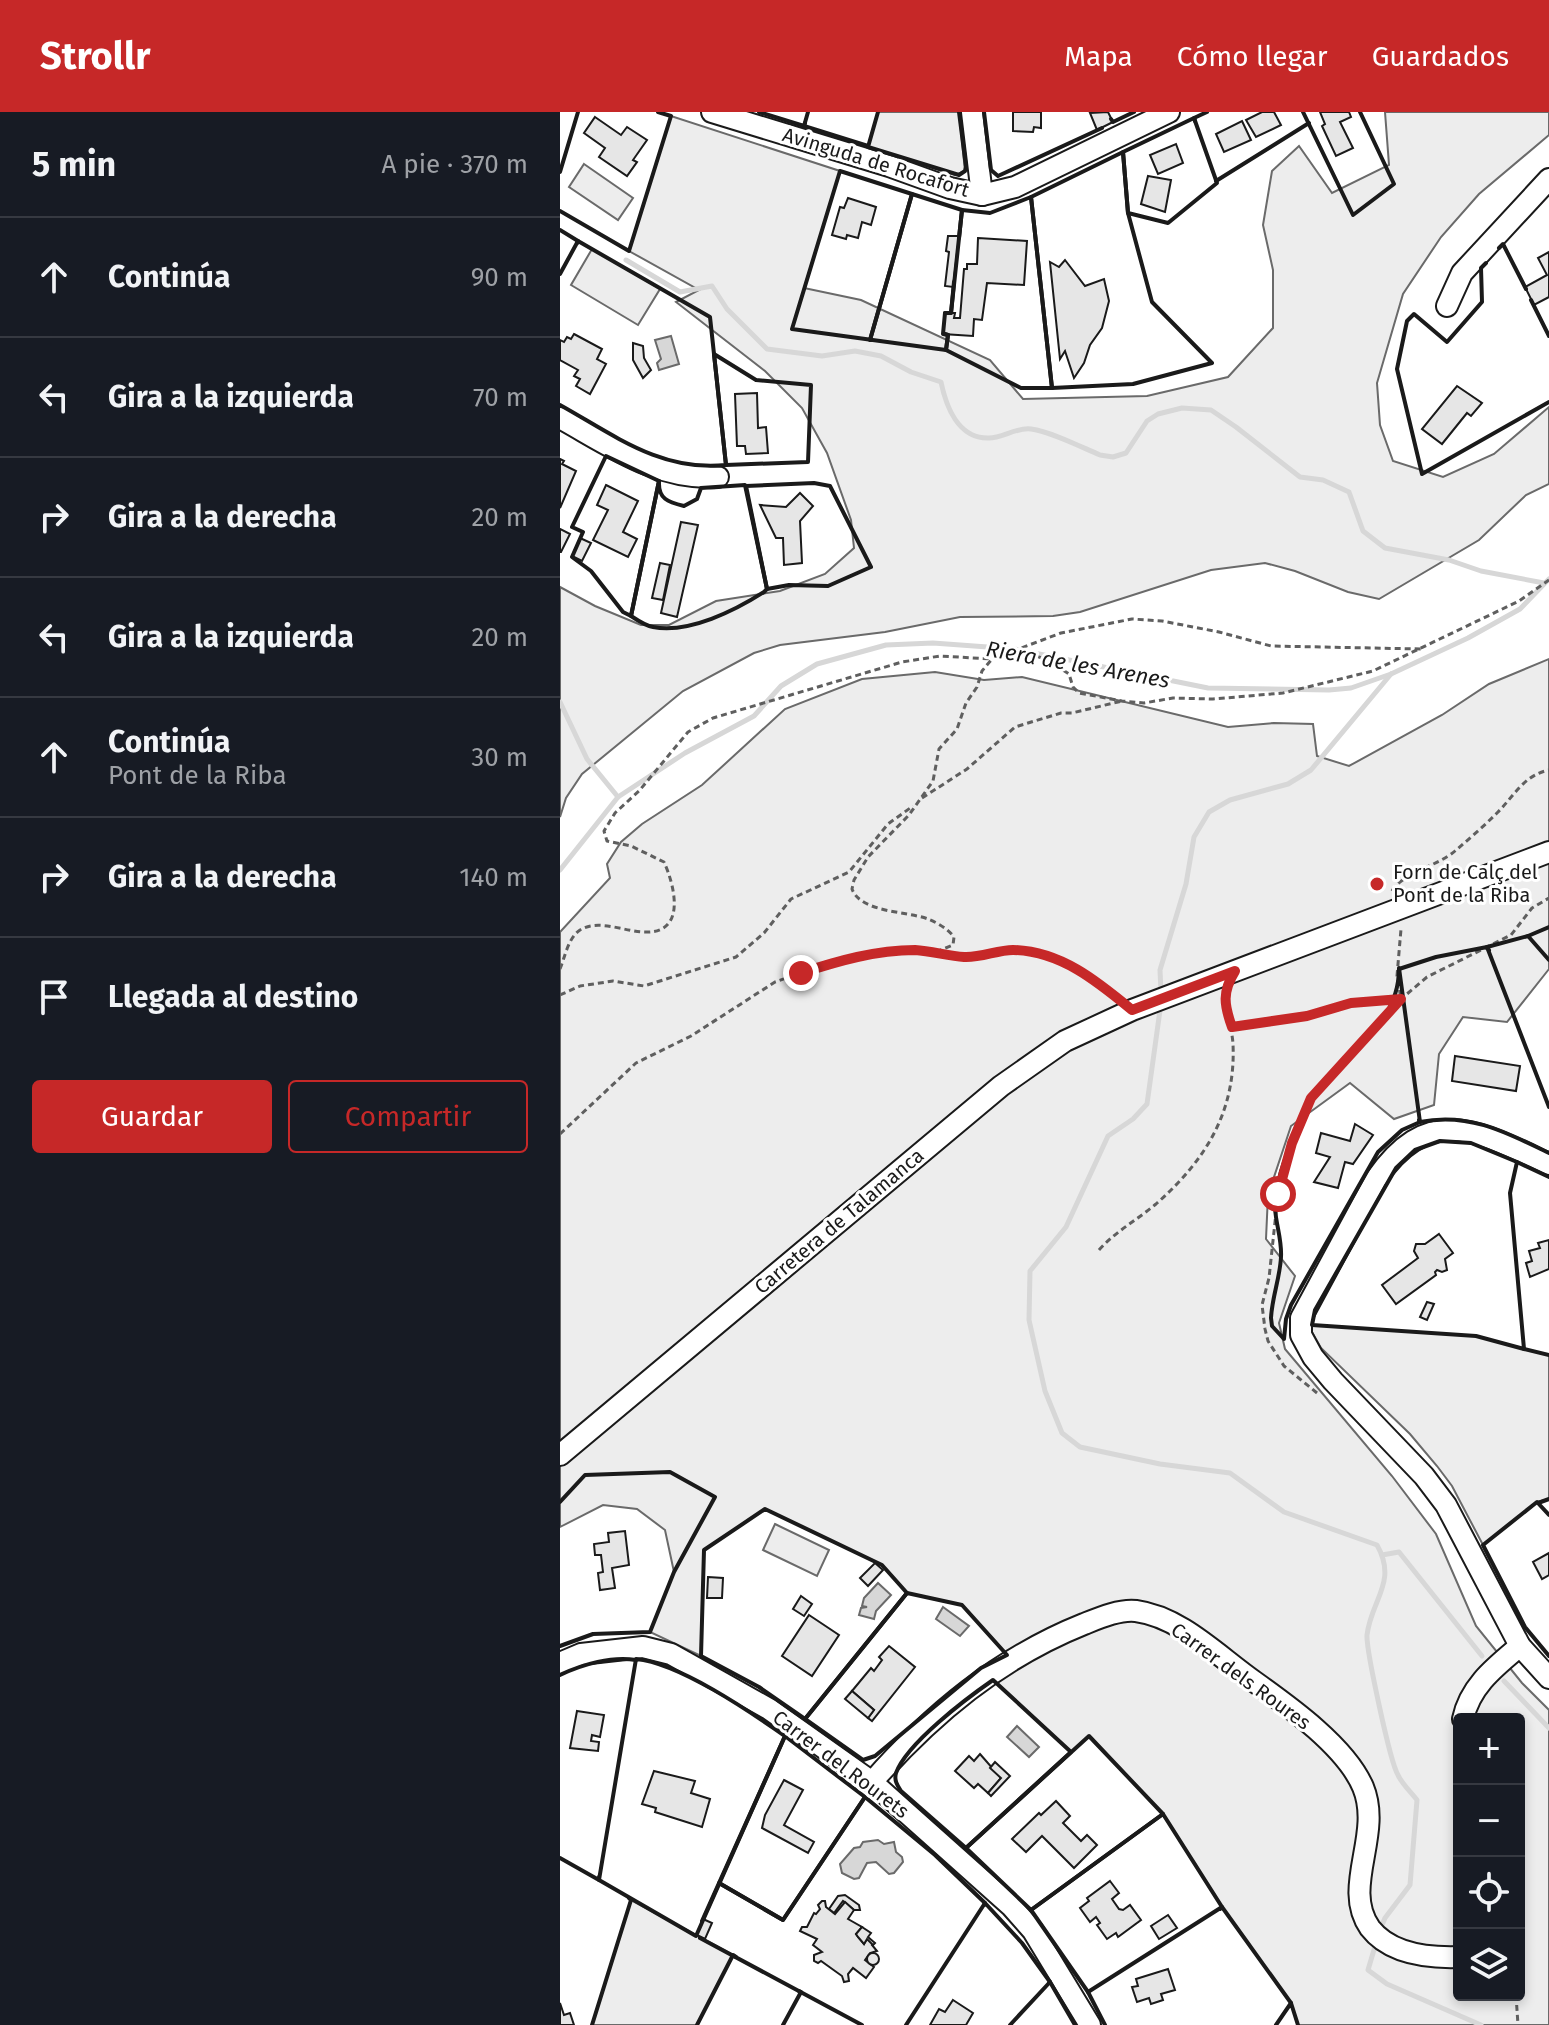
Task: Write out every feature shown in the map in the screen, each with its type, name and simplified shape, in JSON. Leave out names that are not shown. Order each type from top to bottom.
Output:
[{"type":"street","name":"Avinguda de Rocafort","points":[[712,112],[889,166],[950,188],[982,195],[1015,187],[1169,112]]},
{"type":"street","points":[[972,112],[982,195]]},
{"type":"street","points":[[1447,306],[1462,273],[1549,179]]},
{"type":"street","points":[[560,418],[637,462],[692,478],[718,477]]},
{"type":"street","name":"Carretera de Talamanca","points":[[560,1455],[1001,1086],[1065,1041],[1196,985],[1549,852]]},
{"type":"street","points":[[1549,1164],[1480,1134],[1453,1129],[1436,1131],[1410,1142],[1391,1158],[1376,1179],[1301,1318],[1301,1335],[1313,1357],[1424,1476],[1446,1505],[1520,1646],[1549,1678]]},
{"type":"street","name":"Carrer dels Roures","points":[[872,1782],[926,1724],[980,1680],[1038,1643],[1133,1610],[1160,1617],[1181,1628],[1260,1686],[1328,1741],[1345,1760],[1362,1786],[1369,1811],[1368,1841],[1358,1890],[1365,1919],[1372,1931],[1392,1946],[1409,1953],[1453,1957]]},
{"type":"street","points":[[1464,1713],[1468,1699],[1477,1686],[1520,1646]]},
{"type":"street","name":"Carrer del Rourets","points":[[560,1663],[581,1654],[643,1647],[671,1654],[769,1709],[872,1782],[1011,1906],[1033,1931],[1090,2025]]},
{"type":"path","points":[[1015,649],[1048,660],[1069,674],[1073,687],[1079,693],[1122,701],[1144,703],[1173,698],[1213,699],[1283,693],[1373,671],[1519,601],[1549,580]]},
{"type":"path","points":[[936,952],[953,945],[954,937],[948,930],[927,919],[860,901],[852,889],[868,857],[909,815],[933,781],[939,749],[957,729],[982,671],[992,659],[1061,633],[1132,619],[1162,621],[1219,632],[1271,646],[1300,649],[1421,649]]},
{"type":"path","points":[[560,969],[578,931],[590,926],[651,933],[668,923],[674,913],[671,879],[664,862],[631,846],[607,841],[604,831],[615,813],[639,791],[688,732],[713,718],[751,705],[839,682],[880,667],[940,656],[992,659]]},
{"type":"path","points":[[560,995],[580,986],[613,981],[644,986],[736,957],[764,933],[791,899],[849,872],[888,824],[967,769],[1015,727],[1061,713],[1122,701]]},
{"type":"path","points":[[1401,999],[1397,976],[1401,931],[1391,892],[1397,882],[1434,865],[1453,852],[1497,813],[1534,773],[1549,770]]},
{"type":"path","points":[[1321,1396],[1284,1366],[1268,1341],[1262,1305],[1269,1278],[1278,1194],[1292,1143],[1311,1098],[1401,999],[1427,977],[1511,935],[1532,908],[1549,898]]},
{"type":"path","points":[[560,1134],[636,1063],[691,1036],[775,982],[821,966],[881,952],[936,952],[966,957],[1014,950],[1051,958],[1094,979],[1132,1010]]},
{"type":"path","points":[[1099,1250],[1119,1230],[1155,1205],[1183,1177],[1224,1117],[1230,1097],[1232,1027],[1224,996],[1235,971]]},
{"type":"path","points":[[1232,1027],[1307,1016],[1351,1003],[1401,999]]},
{"type":"path","points":[[1516,2001],[1518,2025]]},
{"type":"shaded area","points":[[878,112],[959,112],[965,171],[955,175],[868,147]]},
{"type":"shaded area","points":[[1385,112],[1549,112],[1549,135],[1479,194],[1441,237],[1403,294],[1377,383],[1380,425],[1393,461],[1443,477],[1494,454],[1549,407],[1549,484],[1526,495],[1479,540],[1379,599],[1348,592],[1265,563],[1211,570],[1080,612],[1053,616],[960,617],[885,632],[780,645],[754,653],[683,691],[582,774],[566,798],[560,817],[560,587],[641,625],[669,625],[716,601],[780,591],[825,574],[854,548],[851,520],[827,453],[802,408],[765,371],[676,302],[699,290],[629,251],[671,116],[840,171],[804,288],[861,300],[990,360],[1023,399],[1147,396],[1228,377],[1273,328],[1273,270],[1263,225],[1272,171],[1299,146],[1332,193],[1389,165]]},
{"type":"shaded area","points":[[584,164],[633,198],[618,220],[569,187]]},
{"type":"shaded area","points":[[592,249],[660,289],[638,325],[571,285]]},
{"type":"shaded area","points":[[671,336],[679,364],[659,370],[657,363],[661,359],[655,340]]},
{"type":"shaded area","points":[[1549,659],[1549,969],[1507,1022],[1463,1017],[1439,1054],[1434,1105],[1394,1119],[1350,1083],[1291,1126],[1268,1195],[1266,1239],[1295,1276],[1279,1323],[1285,1349],[1392,1476],[1436,1534],[1476,1626],[1522,1683],[1549,1710],[1549,2025],[1298,2025],[1291,2003],[1222,1907],[1163,1814],[1089,1736],[1071,1752],[993,1680],[1007,1655],[962,1605],[907,1593],[882,1565],[765,1509],[704,1550],[701,1656],[650,1632],[674,1572],[665,1530],[637,1509],[603,1505],[560,1527],[560,932],[610,878],[607,864],[621,842],[642,824],[702,785],[785,709],[862,679],[935,672],[984,680],[1022,677],[1228,727],[1313,724],[1317,756],[1349,766],[1442,715],[1489,684]]},
{"type":"shaded area","points":[[1312,1325],[1476,1336],[1549,1355],[1549,1499],[1537,1502],[1483,1545],[1452,1486],[1437,1466],[1410,1434],[1321,1348],[1312,1332]]},
{"type":"shaded area","points":[[775,1524],[829,1550],[817,1576],[763,1550]]},
{"type":"shaded area","points":[[878,1583],[891,1595],[876,1611],[874,1619],[859,1615],[861,1608],[867,1607],[862,1606],[864,1598]]},
{"type":"shaded area","points":[[943,1607],[969,1626],[960,1636],[936,1619]]},
{"type":"shaded area","points":[[1017,1726],[1039,1747],[1029,1757],[1007,1737]]},
{"type":"shaded area","points":[[878,1840],[884,1844],[894,1842],[896,1852],[902,1857],[903,1862],[894,1873],[889,1874],[876,1862],[867,1863],[859,1878],[842,1873],[840,1864],[854,1848],[860,1847],[863,1842]]},
{"type":"shaded area","points":[[631,1900],[733,1955],[697,2025],[592,2025]]},
{"type":"building","points":[[1013,112],[1041,112],[1041,128],[1034,127],[1033,132],[1013,131]]},
{"type":"building","points":[[1108,112],[1113,122],[1097,130],[1090,113]]},
{"type":"building","points":[[1262,112],[1274,112],[1281,125],[1256,137],[1246,120]]},
{"type":"building","points":[[1320,112],[1349,112],[1351,117],[1340,122],[1353,148],[1336,156],[1322,126],[1325,124]]},
{"type":"building","points":[[595,117],[621,135],[627,127],[647,140],[633,160],[637,162],[627,176],[599,157],[605,148],[584,133]]},
{"type":"building","points":[[1242,121],[1251,140],[1224,152],[1216,134]]},
{"type":"building","points":[[1176,144],[1183,163],[1158,174],[1150,155]]},
{"type":"building","points":[[1148,176],[1171,180],[1165,212],[1141,204]]},
{"type":"building","points":[[848,198],[876,207],[871,225],[862,222],[858,238],[832,235],[840,207],[844,208]]},
{"type":"building","points":[[948,236],[959,236],[953,287],[945,286]]},
{"type":"building","points":[[978,238],[1027,241],[1024,285],[987,283],[982,320],[974,319],[973,336],[943,334],[945,313],[955,313],[954,318],[960,318],[964,269],[967,269],[967,264],[977,264]]},
{"type":"building","points":[[1549,252],[1549,297],[1534,305],[1525,287],[1547,275],[1538,258]]},
{"type":"building","points":[[1065,260],[1085,286],[1104,279],[1109,301],[1102,328],[1074,378],[1065,351],[1060,359],[1050,262],[1059,267]]},
{"type":"building","points":[[574,334],[602,349],[597,359],[606,364],[590,394],[576,386],[580,379],[574,376],[578,370],[560,360],[560,340],[571,339]]},
{"type":"building","points":[[633,343],[643,346],[644,358],[651,370],[643,378],[633,360]]},
{"type":"building","points":[[1457,386],[1482,403],[1471,416],[1467,413],[1442,444],[1422,429]]},
{"type":"building","points":[[757,393],[758,428],[766,427],[768,453],[746,454],[745,446],[737,446],[735,394]]},
{"type":"building","points":[[560,459],[564,461],[562,464],[576,471],[560,508]]},
{"type":"building","points":[[606,485],[638,501],[623,532],[637,539],[628,557],[593,540],[608,510],[597,505]]},
{"type":"building","points":[[800,493],[813,506],[800,521],[802,563],[784,565],[783,538],[776,538],[760,505],[786,507]]},
{"type":"building","points":[[681,522],[698,525],[677,617],[661,613]]},
{"type":"building","points":[[560,529],[570,534],[561,552],[560,552]]},
{"type":"building","points":[[580,538],[591,543],[582,561],[572,556]]},
{"type":"building","points":[[660,563],[670,565],[663,600],[652,598]]},
{"type":"building","points":[[1455,1056],[1520,1066],[1516,1091],[1452,1081]]},
{"type":"building","points":[[1355,1124],[1373,1135],[1353,1164],[1345,1162],[1338,1188],[1314,1182],[1330,1157],[1316,1153],[1321,1133],[1350,1141]]},
{"type":"building","points":[[1439,1234],[1453,1253],[1445,1259],[1447,1270],[1437,1270],[1436,1275],[1396,1304],[1382,1285],[1418,1258],[1414,1251],[1416,1244],[1425,1244]]},
{"type":"building","points":[[1549,1240],[1549,1269],[1530,1277],[1526,1263],[1532,1261],[1529,1251],[1540,1248],[1538,1243]]},
{"type":"building","points":[[1427,1302],[1434,1304],[1427,1320],[1420,1317]]},
{"type":"building","points":[[625,1531],[629,1565],[612,1568],[615,1588],[600,1590],[598,1573],[603,1572],[601,1555],[595,1555],[594,1544],[609,1542],[608,1533]]},
{"type":"building","points":[[1549,1553],[1549,1575],[1542,1579],[1533,1562]]},
{"type":"building","points":[[875,1563],[883,1570],[868,1586],[860,1578]]},
{"type":"building","points":[[708,1577],[723,1578],[722,1598],[707,1598]]},
{"type":"building","points":[[801,1596],[812,1604],[804,1616],[793,1609]]},
{"type":"building","points":[[809,1615],[839,1635],[812,1676],[782,1656]]},
{"type":"building","points":[[889,1646],[915,1667],[872,1721],[868,1718],[874,1710],[852,1691],[871,1668],[874,1671],[882,1660],[879,1657]]},
{"type":"building","points":[[852,1691],[874,1710],[868,1718],[845,1699]]},
{"type":"building","points":[[577,1711],[604,1715],[600,1737],[592,1735],[591,1741],[599,1742],[598,1751],[570,1748]]},
{"type":"building","points":[[980,1754],[1001,1778],[988,1793],[978,1784],[974,1788],[955,1771],[969,1756],[974,1761]]},
{"type":"building","points":[[995,1762],[1010,1776],[991,1796],[988,1793],[1001,1778],[990,1768]]},
{"type":"building","points":[[654,1771],[695,1781],[691,1793],[710,1799],[702,1827],[655,1812],[656,1808],[642,1804]]},
{"type":"building","points":[[784,1780],[803,1790],[784,1825],[814,1842],[808,1853],[762,1828],[765,1815]]},
{"type":"building","points":[[1056,1801],[1070,1816],[1063,1823],[1081,1841],[1087,1835],[1097,1845],[1074,1868],[1042,1836],[1026,1852],[1012,1839]]},
{"type":"building","points":[[1110,1881],[1119,1893],[1112,1899],[1119,1909],[1130,1905],[1141,1920],[1118,1937],[1116,1933],[1107,1939],[1097,1925],[1100,1923],[1096,1917],[1090,1922],[1080,1908],[1089,1901],[1087,1898]]},
{"type":"building","points":[[845,1895],[859,1905],[860,1910],[854,1910],[843,1901],[834,1913],[829,1909],[838,1896]]},
{"type":"building","points":[[822,1901],[835,1914],[845,1902],[854,1910],[848,1919],[862,1927],[856,1934],[858,1937],[864,1944],[867,1939],[874,1943],[872,1945],[877,1951],[870,1953],[865,1960],[874,1967],[866,1978],[853,1968],[848,1974],[849,1981],[844,1982],[842,1976],[821,1961],[814,1961],[814,1955],[822,1952],[813,1945],[817,1939],[800,1931],[802,1927],[807,1927]]},
{"type":"building","points":[[1168,1915],[1177,1928],[1159,1939],[1151,1926]]},
{"type":"building","points":[[703,1919],[712,1923],[705,1939],[697,1935]]},
{"type":"building","points":[[862,1927],[871,1933],[868,1937],[875,1943],[873,1945],[867,1939],[864,1944],[856,1934]]},
{"type":"building","points":[[873,1953],[879,1959],[873,1965],[867,1959]]},
{"type":"building","points":[[1168,1969],[1175,1990],[1161,1994],[1163,2000],[1151,2004],[1149,1998],[1137,2002],[1132,1987],[1138,1986],[1136,1979]]},
{"type":"building","points":[[953,2000],[973,2013],[966,2025],[930,2025],[939,2009],[945,2012]]},
{"type":"building","points":[[560,2003],[564,2015],[570,2013],[574,2025],[560,2025]]},
{"type":"waterway","points":[[626,260],[680,292],[712,286],[727,309],[767,349],[822,356],[855,351],[881,356],[911,372],[941,382],[955,419],[978,437],[994,438],[1031,429],[1113,457],[1126,453],[1147,421],[1158,414],[1182,408],[1211,410],[1300,477],[1323,480],[1349,492],[1363,531],[1385,548],[1544,583]]},
{"type":"waterway","name":"Riera de les Arenes","points":[[560,870],[618,797],[685,753],[754,716],[781,686],[817,664],[886,645],[933,643],[1015,649],[1208,688],[1351,688],[1391,674],[1468,638],[1520,609],[1549,579]]},
{"type":"waterway","points":[[1161,993],[1160,970],[1186,884],[1194,837],[1209,812],[1230,800],[1288,784],[1311,770],[1391,674]]},
{"type":"waterway","points":[[560,702],[587,759],[618,797]]},
{"type":"waterway","points":[[1161,1003],[1147,1104],[1133,1119],[1108,1136],[1066,1227],[1030,1271],[1029,1320],[1045,1391],[1062,1433],[1080,1447],[1160,1464],[1230,1473],[1284,1512],[1377,1545],[1385,1570],[1367,1635],[1370,1661],[1394,1766],[1417,1800],[1410,1885],[1385,1918],[1380,1930]]},
{"type":"waterway","points":[[1382,1555],[1399,1552],[1482,1656]]},
{"type":"waterway","points":[[1504,1681],[1549,1728]]},
{"type":"waterway","points":[[1376,1943],[1368,1970],[1387,1984],[1481,2025]]},
{"type":"wall","points":[[560,172],[578,112]]},
{"type":"wall","points":[[560,211],[629,251],[671,116],[658,112]]},
{"type":"wall","points":[[759,112],[804,126],[805,123]]},
{"type":"wall","points":[[808,112],[804,126],[868,146]]},
{"type":"wall","points":[[878,112],[868,147],[959,175],[966,167],[959,112]]},
{"type":"wall","points":[[984,112],[991,170],[998,176],[1102,128]]},
{"type":"wall","points":[[1111,119],[1113,122],[1134,112]]},
{"type":"wall","points":[[1195,121],[1194,118],[1207,112]]},
{"type":"wall","points":[[1303,112],[1353,215],[1394,184],[1360,112]]},
{"type":"wall","points":[[1194,118],[1217,183],[1168,223],[1128,213],[1123,152],[1194,118]]},
{"type":"wall","points":[[1216,181],[1309,123]]},
{"type":"wall","points":[[1123,152],[1128,213],[1152,302],[1212,363],[1133,384],[1052,388],[1031,197],[1123,152]]},
{"type":"wall","points":[[870,340],[912,194],[840,171],[792,329],[946,350],[948,335],[945,334]]},
{"type":"wall","points":[[870,340],[912,194],[962,210],[959,238]]},
{"type":"wall","points":[[1031,197],[1052,388],[1021,388],[946,350],[948,335],[943,334],[945,313],[951,313],[962,210],[990,213],[1031,197]]},
{"type":"wall","points":[[560,230],[577,243]]},
{"type":"wall","points":[[560,274],[578,241],[710,317],[726,465],[702,466],[659,457],[619,439],[560,405]]},
{"type":"wall","points":[[1499,248],[1503,244],[1526,289]]},
{"type":"wall","points":[[1486,263],[1481,268],[1482,302],[1447,342],[1414,314],[1407,321],[1397,369],[1422,474],[1549,402]]},
{"type":"wall","points":[[945,313],[951,313],[954,282]]},
{"type":"wall","points":[[1531,300],[1549,336]]},
{"type":"wall","points":[[714,354],[756,380],[811,385],[808,462],[726,465],[714,354]]},
{"type":"wall","points":[[606,456],[659,481],[631,616],[623,612],[591,571],[572,557],[583,532],[572,527],[606,456]]},
{"type":"wall","points":[[659,481],[660,492],[665,499],[684,506],[697,499],[701,488],[745,485],[767,589],[764,592],[712,619],[682,627],[653,627],[631,616],[659,481]]},
{"type":"wall","points":[[814,483],[830,486],[871,567],[828,586],[789,585],[767,589],[746,486],[814,483]]},
{"type":"wall","points":[[1528,936],[1549,927]]},
{"type":"wall","points":[[1489,950],[1487,947],[1528,936],[1549,960]]},
{"type":"wall","points":[[1399,969],[1436,957],[1487,947],[1549,1107]]},
{"type":"wall","points":[[1399,968],[1420,1122],[1402,1130],[1378,1152],[1291,1305],[1284,1339],[1272,1326],[1271,1318],[1281,1257],[1275,1208],[1282,1168],[1298,1128],[1321,1085],[1378,1026],[1389,1009],[1399,968]]},
{"type":"wall","points":[[1419,1120],[1471,1122],[1549,1153]]},
{"type":"wall","points":[[1440,1141],[1471,1143],[1517,1162],[1510,1193],[1524,1349],[1476,1336],[1312,1325],[1315,1310],[1396,1168],[1415,1150],[1440,1141]]},
{"type":"wall","points":[[1517,1162],[1549,1177]]},
{"type":"wall","points":[[1524,1349],[1549,1355]]},
{"type":"wall","points":[[560,1502],[585,1475],[670,1472],[715,1497],[674,1572],[650,1632],[593,1634],[560,1646]]},
{"type":"wall","points":[[1538,1503],[1549,1499]]},
{"type":"wall","points":[[1549,1515],[1537,1502],[1483,1545],[1525,1627],[1549,1656]]},
{"type":"wall","points":[[765,1509],[882,1565],[907,1593],[805,1719],[759,1687],[701,1656],[704,1550],[765,1509]]},
{"type":"wall","points":[[907,1593],[962,1605],[1007,1655],[981,1668],[875,1756],[863,1760],[805,1719],[907,1593]]},
{"type":"wall","points":[[636,1659],[653,1662],[693,1679],[785,1736],[696,1936],[599,1880],[636,1659]]},
{"type":"wall","points":[[560,1675],[598,1662],[636,1660]]},
{"type":"wall","points":[[993,1680],[1071,1752],[966,1848],[901,1791],[895,1776],[902,1761],[925,1735],[993,1680]]},
{"type":"wall","points":[[785,1736],[865,1797],[783,1920],[719,1883],[785,1736]]},
{"type":"wall","points":[[1089,1736],[1163,1814],[1031,1910],[966,1848],[1089,1736]]},
{"type":"wall","points":[[702,1921],[719,1883],[783,1920],[865,1797],[935,1855],[985,1903],[906,2025]]},
{"type":"wall","points":[[1163,1814],[1222,1907],[1088,1992],[1031,1910],[1163,1814]]},
{"type":"wall","points":[[560,1858],[599,1880],[599,1877]]},
{"type":"wall","points":[[592,2025],[631,1900],[629,1898]]},
{"type":"wall","points":[[984,1905],[1022,1943],[1050,1982],[1010,2025]]},
{"type":"wall","points":[[1220,1909],[1222,1907],[1291,2003],[1276,2025]]},
{"type":"wall","points":[[700,1938],[862,2025]]},
{"type":"wall","points":[[697,2025],[733,1955],[736,1957]]},
{"type":"wall","points":[[1049,1983],[1075,2025]]},
{"type":"wall","points":[[783,2025],[799,1991]]},
{"type":"wall","points":[[1088,1992],[1105,2025]]},
{"type":"wall","points":[[1290,2006],[1291,2003],[1298,2025]]},
{"type":"place","name":"Forn de Calç del Pont de la Riba","points":[[1377,884]]},
{"type":"route","points":[[801,973],[881,952],[918,950],[966,957],[1014,950],[1034,952],[1074,967],[1132,1010],[1235,971],[1224,996],[1232,1027],[1307,1016],[1351,1003],[1401,999],[1311,1098],[1292,1143],[1278,1194]]}]
